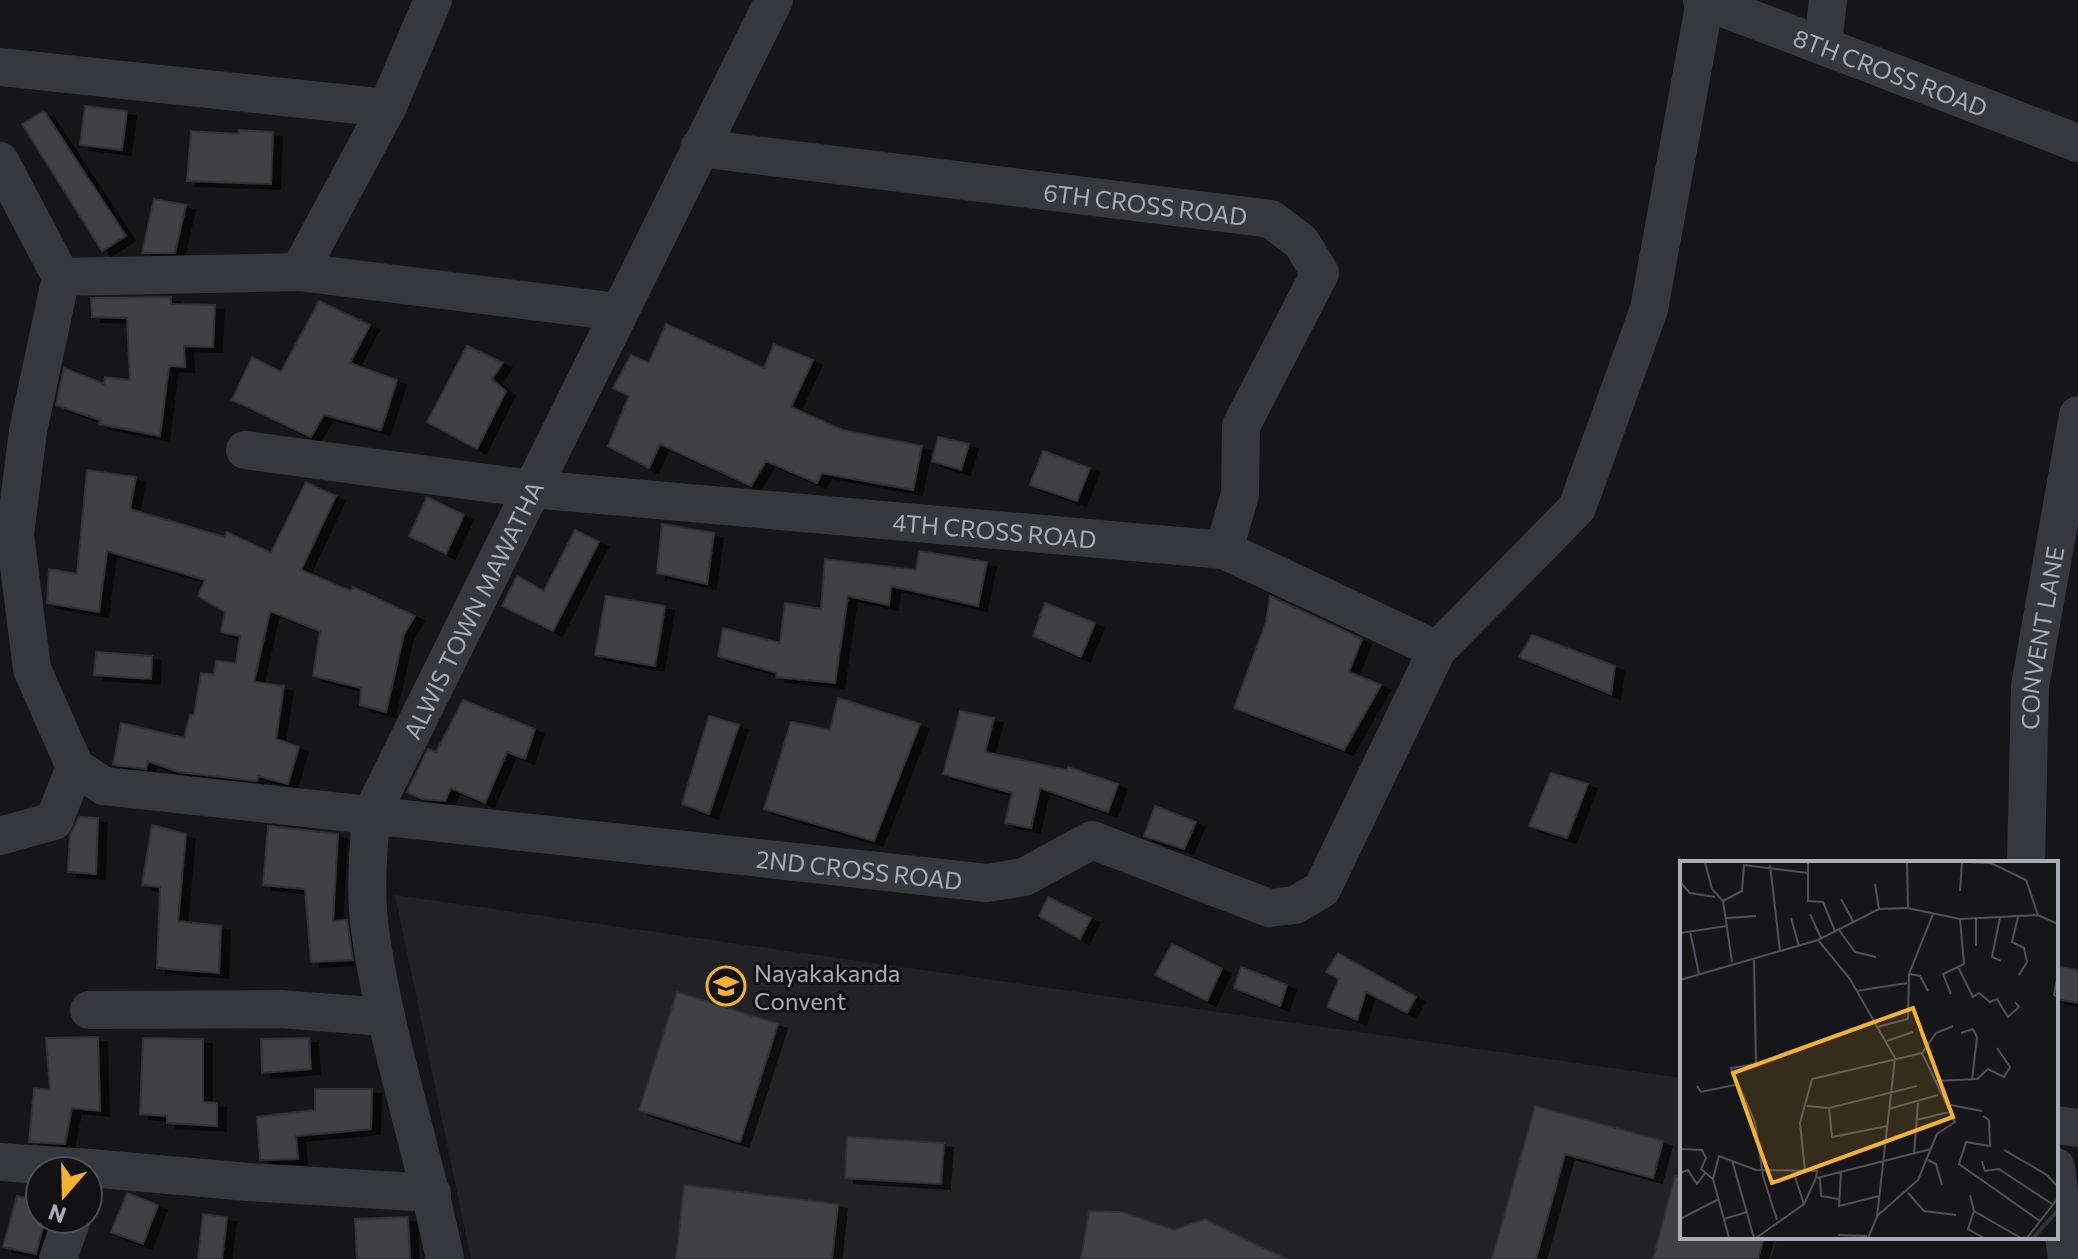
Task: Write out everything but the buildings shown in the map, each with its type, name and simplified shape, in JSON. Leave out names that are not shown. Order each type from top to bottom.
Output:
[{"type":"street","points":[[299,272],[387,108],[433,0]]},
{"type":"street","name":"ALWIS TOWN MAWATHA","points":[[445,1259],[432,1193],[385,1017],[370,929],[367,867],[371,815],[774,0]]},
{"type":"street","points":[[1823,44],[1828,0]]},
{"type":"street","points":[[1437,650],[1577,508],[1649,309],[1704,1]]},
{"type":"street","name":"8TH CROSS ROAD","points":[[1704,1],[2078,143]]},
{"type":"street","points":[[0,67],[387,108]]},
{"type":"street","name":"6TH CROSS ROAD","points":[[699,148],[1271,219],[1301,242],[1320,273],[1241,426],[1240,494],[1224,550]]},
{"type":"street","points":[[0,161],[61,277],[14,427],[15,534],[32,669],[75,767],[54,821],[0,836]]},
{"type":"street","points":[[61,277],[299,272],[618,312]]},
{"type":"street","name":"CONVENT LANE","points":[[2026,861],[2030,686],[2078,415]]},
{"type":"street","name":"4TH CROSS ROAD","points":[[245,450],[531,489],[1224,550],[1437,650]]},
{"type":"street","name":"2ND CROSS ROAD","points":[[75,767],[104,786],[987,883],[1024,877],[1092,840],[1269,908],[1295,905],[1322,889],[1437,650]]},
{"type":"street","points":[[89,1010],[280,1009],[385,1017]]},
{"type":"street","points":[[2058,1125],[2078,1128]]},
{"type":"street","points":[[0,1162],[24,1164]]},
{"type":"street","points":[[104,1172],[432,1193]]},
{"type":"street","points":[[2058,1184],[2067,1259]]},
{"type":"street","points":[[58,1259],[66,1235]]},
{"type":"shaded area","name":"Nayakakanda Convent","points":[[395,895],[1680,1078],[1680,1239],[1777,1239],[1771,1259],[471,1259]]},
{"type":"place","name":"Nayakakanda Convent","points":[[726,986]]}]
